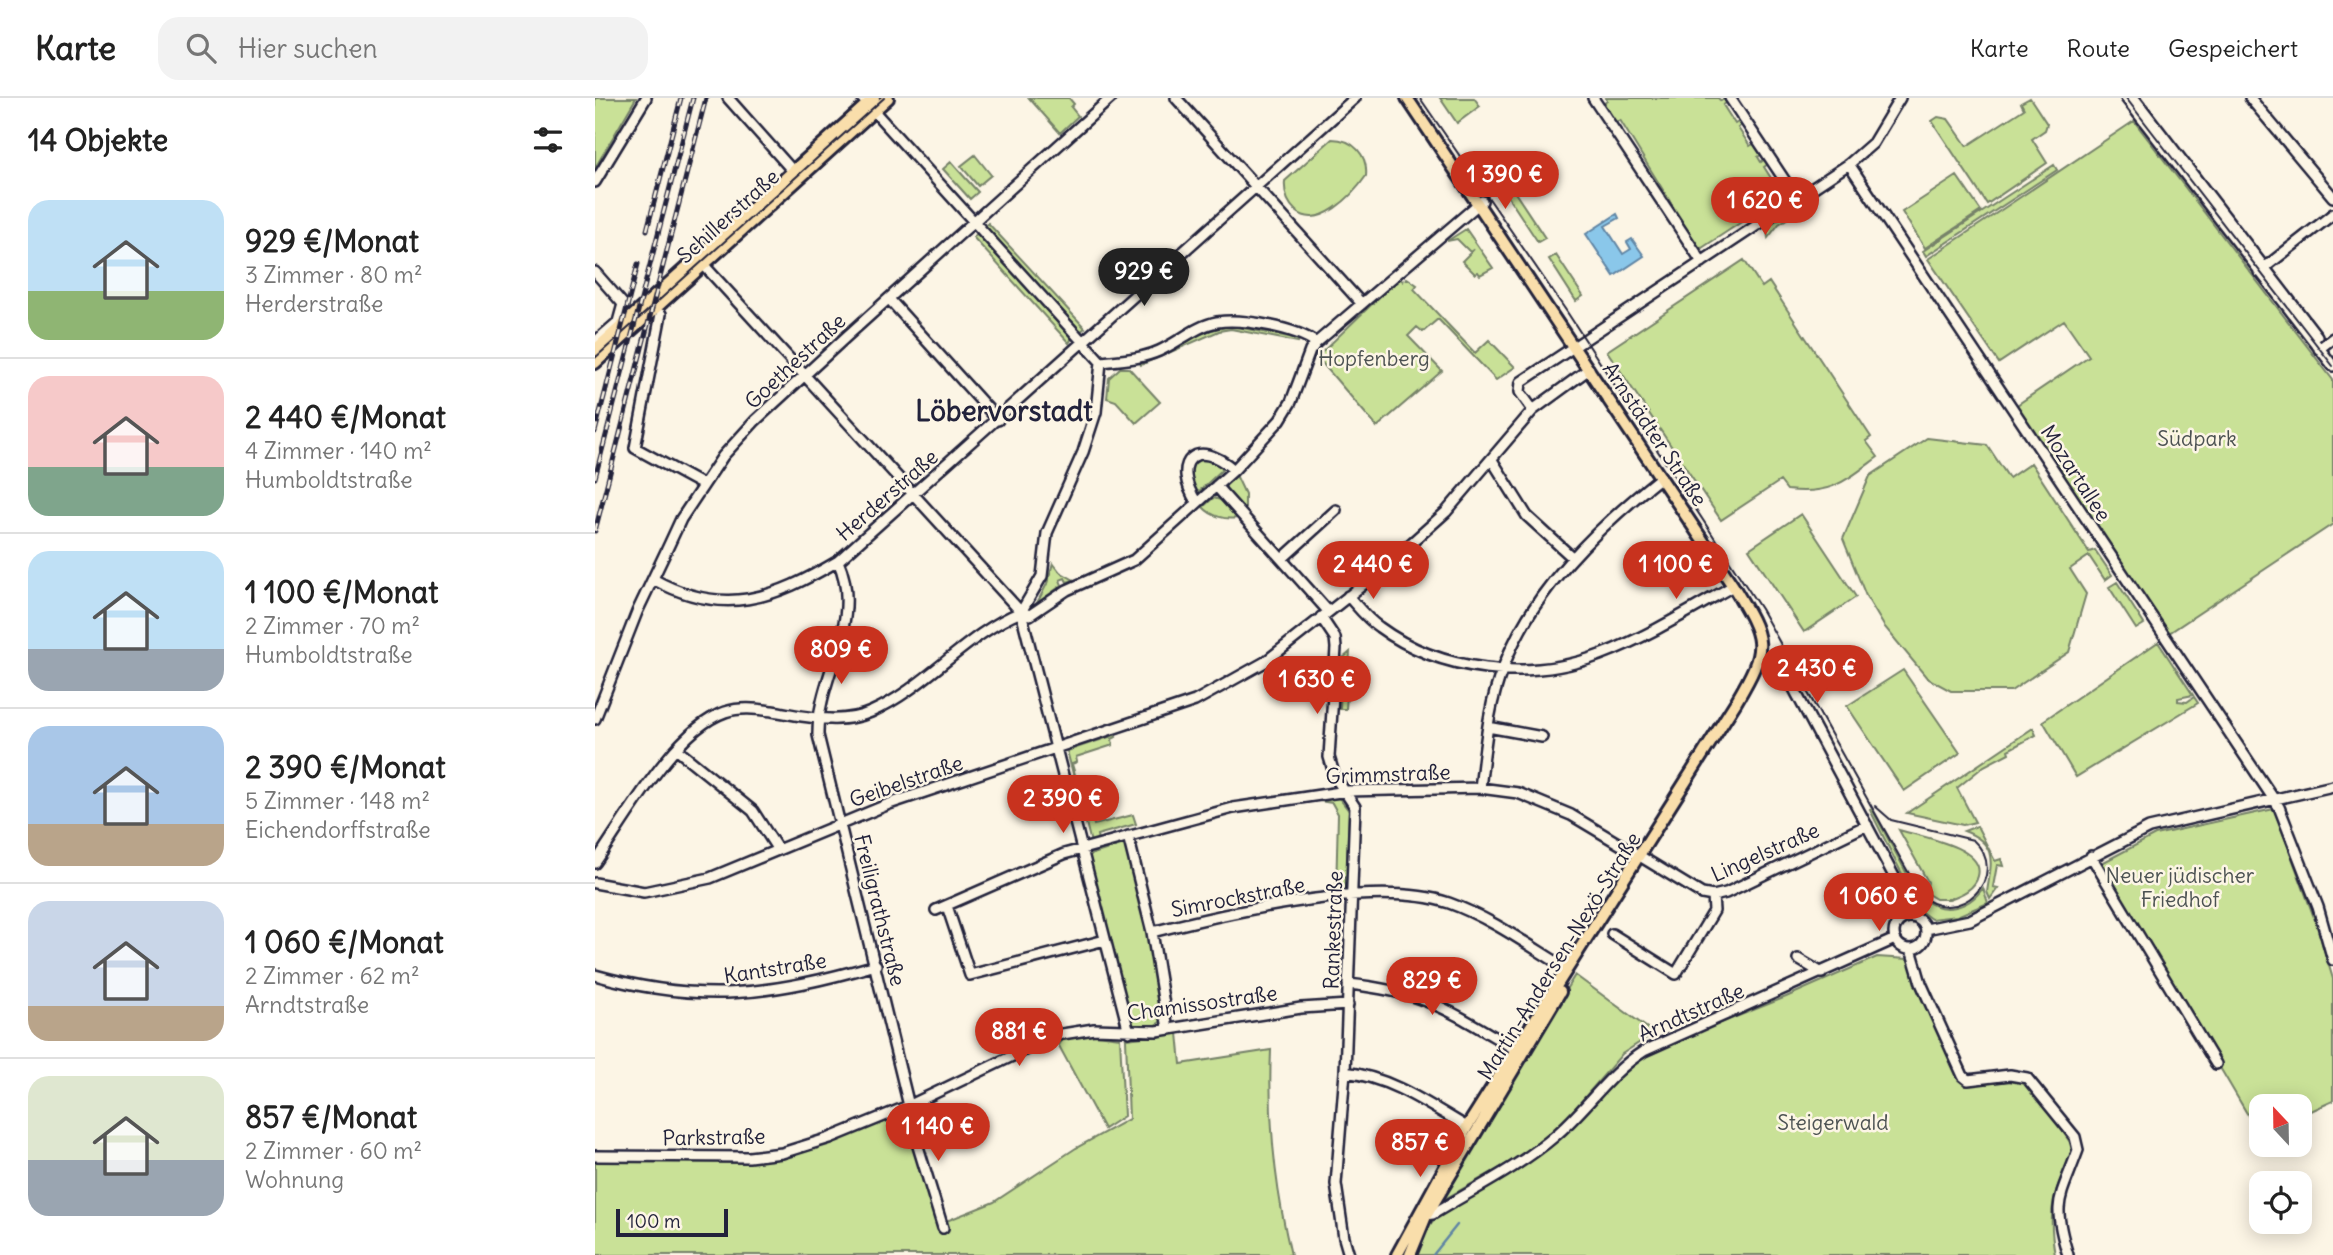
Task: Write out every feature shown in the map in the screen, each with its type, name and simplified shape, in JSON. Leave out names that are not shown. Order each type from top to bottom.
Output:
[{"type":"main road","name":"Schillerstraße","points":[[595,363],[792,170],[869,103],[888,98]]},
{"type":"main road","name":"Arnstädter Straße","points":[[1407,98],[1480,203]]},
{"type":"main road","name":"Arnstädter Straße","points":[[1416,98],[1501,236],[1733,586],[1756,625],[1760,641],[1759,660]]},
{"type":"main road","name":"Schillerstraße","points":[[595,350],[700,261],[869,103]]},
{"type":"main road","name":"Martin-Andersen-Nexö-Straße","points":[[1422,1214],[1759,660]]},
{"type":"main road","name":"Martin-Andersen-Nexö-Straße","points":[[1422,1214],[1467,1126],[1640,856]]},
{"type":"main road","points":[[1397,1255],[1422,1214]]},
{"type":"main road","points":[[1410,1255],[1422,1214]]},
{"type":"street","points":[[595,182],[646,98]]},
{"type":"street","points":[[728,98],[792,170]]},
{"type":"street","name":"Goethestraße","points":[[595,719],[681,519],[702,485],[739,438],[1111,98]]},
{"type":"street","points":[[1176,98],[1362,304]]},
{"type":"street","name":"Herderstraße","points":[[653,579],[689,595],[743,601],[787,589],[838,561],[1355,98]]},
{"type":"street","points":[[1593,98],[1702,262]]},
{"type":"street","points":[[1730,98],[1797,199]]},
{"type":"street","points":[[1533,410],[1519,387],[1527,377],[1849,164],[1873,143],[1900,98]]},
{"type":"street","points":[[2126,98],[2321,347],[2333,366]]},
{"type":"street","points":[[2134,98],[2261,270]]},
{"type":"street","points":[[2251,98],[2333,197]]},
{"type":"street","points":[[595,863],[676,749],[707,720],[737,709],[832,720],[870,712],[936,671],[996,625],[1021,612],[1042,576],[1047,533],[1083,452],[1096,412],[1101,362],[869,103]]},
{"type":"street","name":"Mozartallee","points":[[1849,164],[2275,801],[2318,907],[2333,960]]},
{"type":"street","points":[[700,261],[1021,612],[1030,615],[1067,590],[1122,567],[1193,497],[1216,486],[1234,470],[1259,446],[1286,411],[1310,351],[1316,343],[1480,203]]},
{"type":"street","points":[[2261,270],[2333,214]]},
{"type":"street","points":[[595,272],[623,304],[618,321],[595,342]]},
{"type":"street","points":[[889,299],[998,420]]},
{"type":"street","points":[[661,314],[635,448],[702,485]]},
{"type":"street","points":[[1101,362],[1142,358],[1201,327],[1217,322],[1296,332],[1316,343]]},
{"type":"street","points":[[2321,347],[2333,338]]},
{"type":"street","points":[[2321,347],[2333,357]]},
{"type":"street","name":"Geibelstraße","points":[[595,883],[627,890],[661,891],[710,878],[839,822],[1195,701],[1229,684],[1265,662],[1432,526],[1533,410],[1589,369]]},
{"type":"street","points":[[1193,497],[1184,471],[1193,456],[1210,454],[1234,470]]},
{"type":"street","points":[[1492,460],[1527,516],[1573,558]]},
{"type":"street","points":[[1480,788],[1489,727],[1502,670],[1532,611],[1573,558],[1661,477]]},
{"type":"street","name":"Rankestraße","points":[[1216,486],[1282,559],[1325,614],[1335,638],[1329,757],[1335,778],[1347,791],[1355,807],[1345,1072],[1336,1184],[1349,1255]]},
{"type":"street","points":[[1282,559],[1336,510]]},
{"type":"street","name":"Freiligrathstraße","points":[[838,561],[845,582],[844,624],[818,717],[821,753],[876,965],[908,1107],[943,1228]]},
{"type":"street","points":[[1348,597],[1390,635],[1437,656],[1502,670],[1549,668],[1576,663],[1654,631],[1733,586]]},
{"type":"street","points":[[1021,612],[1129,1032]]},
{"type":"street","points":[[1759,660],[1785,673],[1898,882],[1908,916]]},
{"type":"street","points":[[1489,727],[1542,737]]},
{"type":"street","points":[[676,749],[753,810],[778,849]]},
{"type":"street","points":[[1926,929],[1970,920],[2149,828],[2333,786]]},
{"type":"street","name":"Grimmstraße","points":[[936,909],[1082,849],[1233,808],[1347,791],[1480,788],[1518,793],[1548,803],[1640,856]]},
{"type":"street","name":"Lingelstraße","points":[[1640,856],[1702,894],[1713,897],[1867,825]]},
{"type":"street","points":[[1128,836],[1152,932],[1168,1029]]},
{"type":"street","points":[[2091,856],[2215,1065]]},
{"type":"street","name":"Simrockstraße","points":[[1152,932],[1237,912],[1353,897],[1401,896],[1447,903],[1484,919],[1566,968]]},
{"type":"street","points":[[1612,934],[1676,974],[1714,911],[1713,897]]},
{"type":"street","points":[[947,906],[970,975],[1105,940]]},
{"type":"street","points":[[1908,916],[1920,919],[1926,929],[1922,944],[1911,949],[1901,947],[1895,939],[1895,927],[1908,916]]},
{"type":"street","name":"Arndtstraße","points":[[1422,1214],[1541,1148],[1567,1125],[1624,1064],[1644,1051],[1895,939]]},
{"type":"street","points":[[1911,949],[1921,983],[1963,1076],[1968,1080],[2010,1075],[2027,1078],[2075,1137],[2078,1150],[2063,1184],[2057,1208],[2058,1222],[2068,1255]]},
{"type":"street","points":[[1798,959],[1820,974]]},
{"type":"street","name":"Kantstraße","points":[[595,975],[647,988],[714,995],[789,987],[876,965]]},
{"type":"street","points":[[1348,984],[1383,987],[1428,999],[1515,1049]]},
{"type":"street","name":"Chamissostraße","points":[[908,1107],[1056,1035],[1094,1029],[1129,1032],[1168,1029],[1301,1007],[1347,1005]]},
{"type":"street","points":[[1345,1072],[1367,1075],[1395,1084],[1467,1126]]},
{"type":"street","name":"Parkstraße","points":[[595,1156],[750,1157],[782,1153],[830,1138],[908,1107]]},
{"type":"green space","points":[[595,98],[636,98],[595,168]]},
{"type":"green space","points":[[1029,98],[1069,98],[1074,104],[1071,107],[1078,116],[1060,133]]},
{"type":"green space","points":[[1440,98],[1474,98],[1480,106],[1457,123]]},
{"type":"green space","points":[[1606,98],[1718,98],[1721,101],[1725,98],[1728,102],[1723,105],[1735,124],[1740,121],[1742,124],[1738,128],[1750,146],[1755,143],[1762,154],[1758,157],[1761,162],[1765,159],[1768,164],[1764,167],[1780,192],[1787,192],[1702,248],[1698,247],[1620,120],[1616,122],[1603,104],[1607,101]]},
{"type":"green space","points":[[2030,98],[2047,124],[2045,130],[2032,139],[2047,163],[1987,204],[1932,121],[1938,117],[1948,119],[1967,146],[2024,109],[2021,103]]},
{"type":"green space","name":"Südpark","points":[[2134,121],[2333,380],[2333,524],[2169,633],[2159,627],[2014,407],[2089,356],[2064,320],[1999,363],[1928,259]]},
{"type":"green space","points":[[1332,139],[1346,142],[1358,150],[1364,161],[1366,176],[1335,208],[1315,217],[1305,216],[1296,211],[1288,201],[1285,181]]},
{"type":"green space","points":[[975,155],[991,175],[978,186],[961,166]]},
{"type":"green space","points":[[951,162],[978,192],[970,199],[943,169]]},
{"type":"green space","points":[[2054,165],[2057,170],[1926,256],[1923,251]]},
{"type":"green space","points":[[1957,176],[1981,211],[1925,248],[1902,212]]},
{"type":"green space","points":[[1508,182],[1545,238],[1538,242],[1501,186]]},
{"type":"green space","points":[[1804,202],[1807,206],[1779,224],[1768,238],[1766,227]]},
{"type":"green space","points":[[988,223],[1085,328],[1080,332],[985,226]]},
{"type":"green space","points":[[1466,229],[1493,268],[1480,275],[1478,272],[1475,274],[1462,261],[1474,249],[1470,252],[1457,239],[1447,241]]},
{"type":"green space","points":[[978,233],[1072,338],[1069,343],[973,237]]},
{"type":"green space","points":[[1556,255],[1583,296],[1576,301],[1549,259]]},
{"type":"green space","points":[[1744,260],[1762,287],[1769,282],[1871,437],[1866,441],[1878,457],[1846,480],[1826,488],[1787,490],[1780,481],[1721,520],[1607,351]]},
{"type":"green space","name":"Hopfenberg","points":[[1399,278],[1403,281],[1407,278],[1417,285],[1414,289],[1475,353],[1489,340],[1515,367],[1496,380],[1438,319],[1423,332],[1417,327],[1408,336],[1442,371],[1377,427],[1317,357]]},
{"type":"green space","points":[[1232,326],[1299,339],[1298,342],[1231,329],[1219,331],[1141,365],[1140,362],[1196,336]]},
{"type":"green space","points":[[1120,368],[1129,368],[1160,402],[1136,423],[1116,401],[1107,398],[1109,378]]},
{"type":"green space","points":[[1927,438],[1987,445],[2009,478],[2031,463],[2089,552],[2095,550],[2112,575],[2105,580],[2089,556],[2070,569],[2086,594],[2069,652],[2011,691],[1951,691],[1927,678],[1884,626],[1866,596],[1843,539],[1870,476]]},
{"type":"green space","points":[[1206,456],[1225,467],[1195,495],[1187,474],[1193,459]]},
{"type":"green space","points":[[1236,475],[1245,494],[1245,511],[1226,489],[1226,485]]},
{"type":"green space","points":[[1213,498],[1221,500],[1237,518],[1219,517],[1206,510],[1203,507]]},
{"type":"green space","points":[[1801,514],[1856,597],[1804,632],[1749,549]]},
{"type":"green space","points":[[1053,563],[1060,572],[1074,580],[1060,580],[1062,585],[1037,603],[1047,584]]},
{"type":"green space","points":[[2117,582],[2144,624],[2136,629],[2109,587]]},
{"type":"green space","points":[[2158,642],[2193,695],[2178,698],[2178,701],[2187,702],[2194,697],[2198,703],[2076,777],[2043,721]]},
{"type":"green space","points":[[1350,652],[1346,709],[1340,709],[1342,659]]},
{"type":"green space","points":[[1903,670],[1960,753],[1904,791],[1847,706]]},
{"type":"green space","points":[[2033,728],[2036,735],[1984,766],[1957,788],[1975,822],[1963,825],[1907,813]]},
{"type":"green space","points":[[1115,735],[1112,739],[1113,745],[1076,757],[1077,762],[1072,764],[1080,792],[1085,791],[1086,794],[1080,800],[1067,751]]},
{"type":"green space","points":[[1339,798],[1349,811],[1346,888],[1339,894],[1336,893],[1338,814],[1332,803],[1313,800]]},
{"type":"green space","points":[[1872,809],[1918,894],[1914,898],[1870,810]]},
{"type":"green space","name":"Neuer jüdischer Friedhof","points":[[2274,809],[2316,923],[2333,979],[2333,1101],[2312,1111],[2312,1094],[2249,1094],[2249,1117],[2100,864],[2155,835]]},
{"type":"green space","points":[[1091,813],[1094,825],[1133,815],[1136,824],[1097,835],[1098,841],[1091,843],[1084,815]]},
{"type":"green space","points":[[1977,826],[1995,861],[2001,859],[2003,866],[1997,865],[1993,887],[1998,888],[1990,899],[1987,892],[1991,864],[1988,849],[1975,836],[1964,831]]},
{"type":"green space","points":[[1899,830],[1949,844],[1972,857],[1978,866],[1974,885],[1949,899],[1936,899],[1926,893],[1928,882]]},
{"type":"green space","points":[[1127,843],[1149,932],[1164,1020],[1155,1025],[1132,1027],[1087,856]]},
{"type":"green space","points":[[1983,888],[1988,903],[1957,916],[1931,919],[1916,908],[1922,898],[1938,907],[1962,905]]},
{"type":"green space","name":"Steigerwald","points":[[1877,957],[1908,959],[1965,1086],[2022,1079],[2052,1115],[2075,1150],[2061,1177],[2054,1200],[2052,1225],[2055,1255],[1415,1255],[1426,1229],[1437,1216],[1548,1147],[1626,1066],[1658,1048]]},
{"type":"green space","points":[[1575,975],[1654,1033],[1622,1054],[1559,1127],[1517,1158],[1441,1201],[1507,1084]]},
{"type":"green space","points":[[1178,1033],[1181,1064],[1271,1050],[1274,1153],[1291,1255],[595,1255],[595,1160],[780,1157],[810,1149],[905,1111],[939,1224],[994,1202],[1076,1148],[1129,1119],[1126,1039]]},
{"type":"green space","points":[[1090,1034],[1120,1038],[1124,1116],[1104,1129],[1058,1044],[1066,1037]]},
{"type":"water","points":[[1617,214],[1619,218],[1605,226],[1623,254],[1631,249],[1627,242],[1632,239],[1644,256],[1614,276],[1586,234]]},
{"type":"waterway","points":[[1433,1255],[1457,1225]]},
{"type":"tram line","points":[[595,358],[884,98]]},
{"type":"tram line","points":[[1420,98],[1567,312],[1761,609],[1921,895],[1935,904],[1950,906],[1964,902],[1976,894],[1984,882],[1987,869],[1984,854],[1973,840],[1891,820],[1875,806]]},
{"type":"tram line","points":[[2126,98],[2333,366]]},
{"type":"railway","points":[[647,230],[681,98]]},
{"type":"railway","points":[[595,478],[693,98]]},
{"type":"railway","points":[[595,531],[706,98]]},
{"type":"railway","points":[[595,432],[638,264]]},
{"type":"district","name":"Löbervorstadt","points":[[1004,411]]}]
